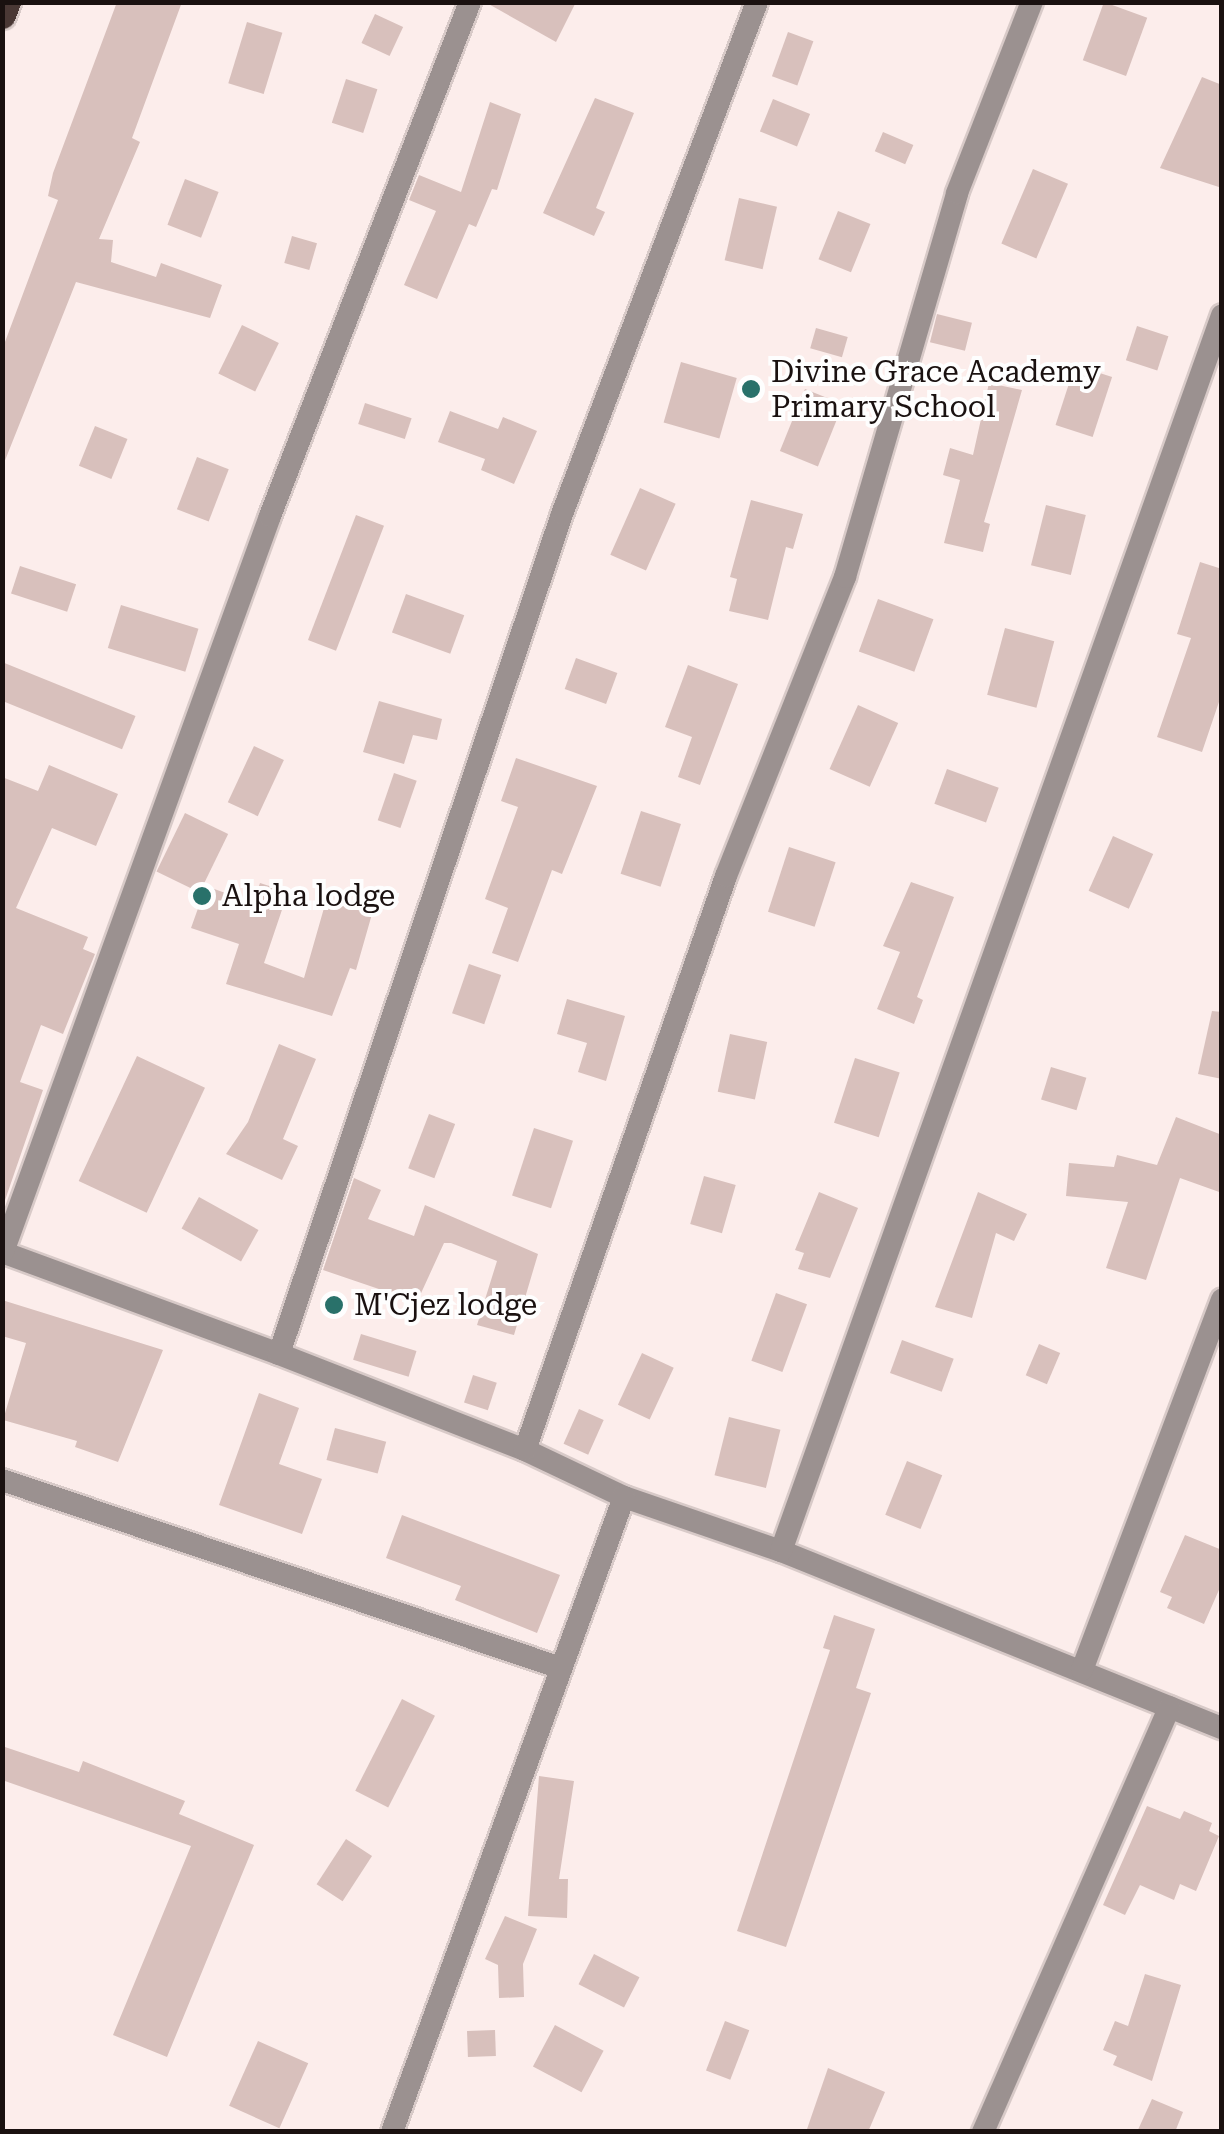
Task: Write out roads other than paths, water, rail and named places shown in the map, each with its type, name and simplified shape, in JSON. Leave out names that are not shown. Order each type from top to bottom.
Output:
[{"type":"highway","points":[[2,15],[7,2]]},
{"type":"street","points":[[470,2],[270,516],[3,1252],[525,1450],[624,1497],[782,1552],[1222,1728]]},
{"type":"street","points":[[279,1354],[562,514],[756,2]]},
{"type":"street","points":[[525,1450],[726,876],[845,577],[956,194],[1032,2]]},
{"type":"street","points":[[782,1552],[1222,315]]},
{"type":"street","points":[[1082,1670],[1222,1300]]},
{"type":"street","points":[[2,1480],[558,1667]]},
{"type":"street","points":[[392,2132],[558,1667],[624,1497]]},
{"type":"street","points":[[983,2132],[1170,1707]]},
{"type":"place","name":"Divine Grace Academy Primary School","points":[[751,389]]},
{"type":"place","name":"Alpha lodge","points":[[202,896]]},
{"type":"place","name":"M'Cjez lodge","points":[[334,1305]]}]
